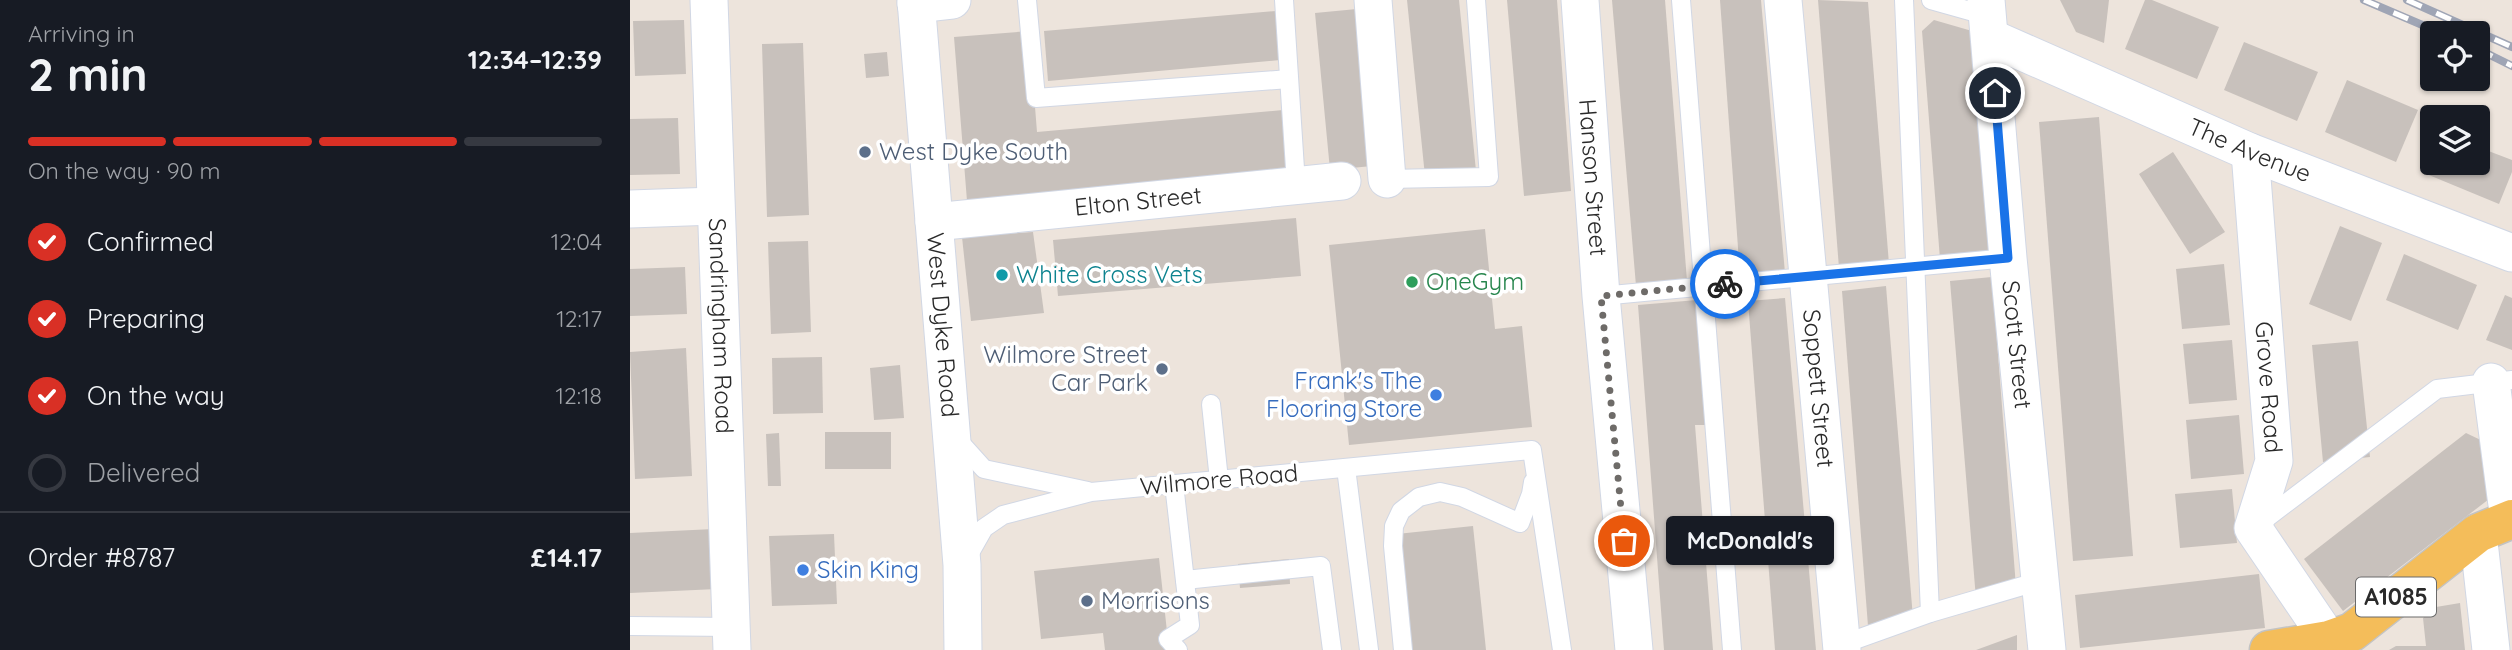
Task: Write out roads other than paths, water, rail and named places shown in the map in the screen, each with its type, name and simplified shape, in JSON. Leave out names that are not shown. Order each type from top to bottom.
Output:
[{"type":"main road","name":"A1085","points":[[2269,650],[2345,641],[2500,524]]},
{"type":"street","name":"Sandringham Road","points":[[709,0],[732,638]]},
{"type":"street","points":[[916,2],[952,0]]},
{"type":"street","points":[[1373,0],[1387,178]]},
{"type":"street","name":"Hanson Street","points":[[1580,0],[1601,296],[1634,650]]},
{"type":"street","name":"Soppett Street","points":[[1783,0],[1808,276],[1835,648]]},
{"type":"street","name":"West Dyke Road","points":[[916,2],[953,434],[962,565],[963,650]]},
{"type":"street","name":"The Avenue","points":[[1989,18],[2250,152],[2512,253]]},
{"type":"street","name":"Scott Street","points":[[1989,18],[2008,258],[2047,650]]},
{"type":"street","name":"Grove Road","points":[[2250,152],[2274,461],[2253,528]]},
{"type":"street","name":"Elton Street","points":[[934,222],[1342,181]]},
{"type":"street","points":[[630,209],[715,206]]},
{"type":"street","points":[[2491,650],[2500,524],[2502,381]]},
{"type":"street","points":[[2253,528],[2345,641]]},
{"type":"lane","points":[[1027,0],[1036,98],[1289,79]]},
{"type":"lane","points":[[1284,0],[1296,184]]},
{"type":"lane","points":[[1387,178],[1489,177],[1476,0]]},
{"type":"lane","points":[[1681,0],[1732,650]]},
{"type":"lane","points":[[1904,0],[1930,613]]},
{"type":"lane","points":[[1931,0],[1989,18]]},
{"type":"lane","points":[[1601,296],[2008,258]]},
{"type":"lane","points":[[2253,528],[2437,388],[2502,381]]},
{"type":"lane","points":[[1211,404],[1219,480]]},
{"type":"lane","name":"Wilmore Road","points":[[953,434],[984,469],[1091,492]]},
{"type":"lane","name":"Wilmore Road","points":[[962,565],[984,528],[1003,515],[1091,492],[1532,450],[1535,468]]},
{"type":"lane","points":[[1346,468],[1369,650]]},
{"type":"lane","points":[[1403,650],[1392,546],[1394,526],[1401,511],[1419,497],[1440,492],[1462,497],[1520,523],[1531,494],[1535,468]]},
{"type":"lane","points":[[1535,468],[1562,650]]},
{"type":"lane","points":[[1173,645],[1190,625],[1174,484]]},
{"type":"lane","points":[[1185,580],[1321,566],[1332,650]]},
{"type":"lane","points":[[1835,648],[1930,613],[2040,582]]},
{"type":"lane","points":[[630,626],[732,638]]},
{"type":"railway","points":[[2364,0],[2420,24]]},
{"type":"railway","points":[[2407,0],[2512,47]]},
{"type":"railway","points":[[2490,55],[2512,66]]},
{"type":"place","name":"West Dyke South","points":[[865,152]]},
{"type":"place","name":"White Cross Vets","points":[[1002,275]]},
{"type":"place","name":"OneGym","points":[[1412,282]]},
{"type":"place","name":"Wilmore Street Car Park","points":[[1162,369]]},
{"type":"place","name":"Frank's The Flooring Store","points":[[1436,395]]},
{"type":"place","name":"McDonald's","points":[[1624,541]]},
{"type":"place","name":"Skin King","points":[[803,570]]},
{"type":"place","name":"Morrisons","points":[[1087,601]]}]
